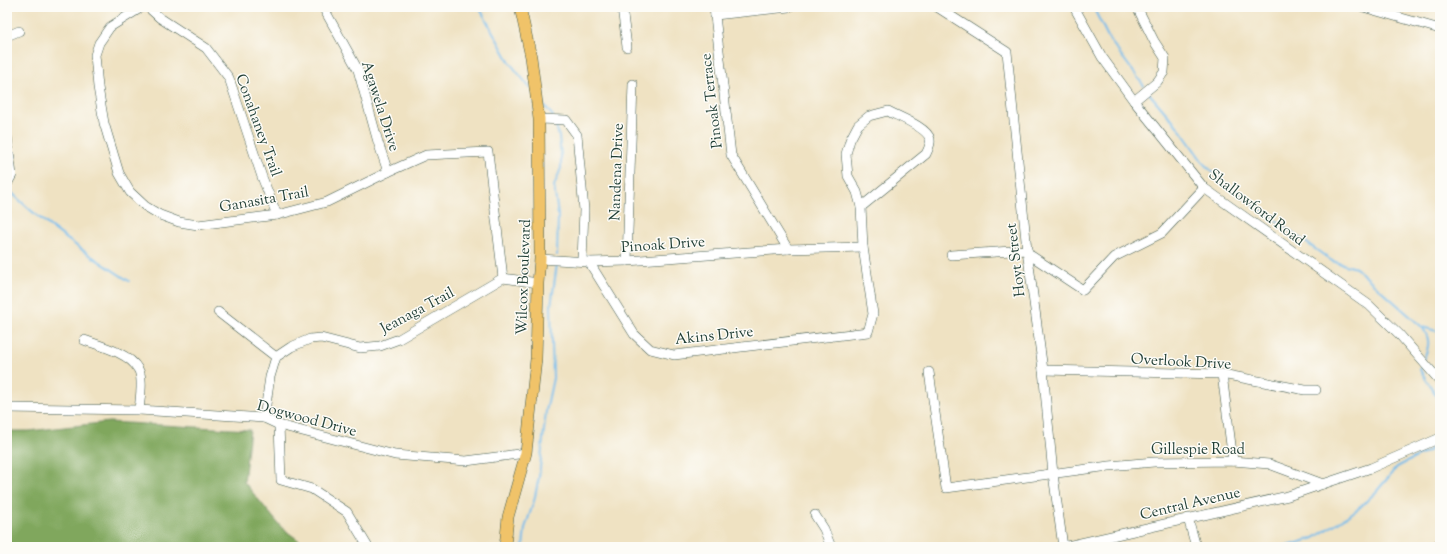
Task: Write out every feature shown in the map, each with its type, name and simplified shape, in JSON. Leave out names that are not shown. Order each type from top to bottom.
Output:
[{"type":"main road","name":"Wilcox Boulevard","points":[[505,547],[508,518],[526,453],[536,359],[540,259],[539,119],[531,57],[520,7]]},
{"type":"main road","points":[[1435,547],[1440,545]]},
{"type":"street","name":"Ganasita Trail","points":[[142,7],[110,27],[99,43],[95,55],[98,87],[104,123],[119,173],[130,192],[145,206],[160,215],[179,222],[198,225],[277,215],[328,202],[426,155],[488,152],[503,278]]},
{"type":"street","name":"Conahaney Trail","points":[[148,7],[160,18],[206,48],[229,78],[262,177],[277,215]]},
{"type":"street","name":"Agawela Drive","points":[[323,7],[358,70],[388,172]]},
{"type":"street","points":[[622,7],[627,47]]},
{"type":"street","points":[[715,11],[789,7]]},
{"type":"street","name":"Hoyt Street","points":[[937,7],[1008,52],[1027,250],[1043,370],[1053,474],[1063,547]]},
{"type":"street","name":"Shallowford Road","points":[[1074,7],[1102,57],[1134,101],[1204,188],[1369,305],[1386,319],[1439,378]]},
{"type":"street","points":[[1134,101],[1157,82],[1164,72],[1165,58],[1154,41],[1137,7]]},
{"type":"street","points":[[1363,7],[1440,29]]},
{"type":"street","name":"Pinoak Terrace","points":[[715,11],[732,155],[788,249]]},
{"type":"street","points":[[7,36],[19,31]]},
{"type":"street","name":"Nandena Drive","points":[[627,261],[633,84]]},
{"type":"street","points":[[860,207],[926,154],[930,139],[923,129],[888,111],[869,116],[858,125],[850,140],[846,154],[848,176],[857,192],[860,207],[863,247]]},
{"type":"street","points":[[539,119],[566,120],[577,135],[584,210],[586,261]]},
{"type":"street","points":[[7,136],[12,175],[7,184]]},
{"type":"street","points":[[952,255],[1027,250],[1030,255],[1083,290],[1114,257],[1162,233],[1204,188]]},
{"type":"street","name":"Pinoak Drive","points":[[540,259],[627,261],[788,249],[863,247]]},
{"type":"street","name":"Akins Drive","points":[[586,261],[634,334],[650,349],[674,355],[868,332],[873,314],[863,247]]},
{"type":"street","points":[[503,278],[538,282]]},
{"type":"street","name":"Jeanaga Trail","points":[[276,357],[291,347],[310,339],[321,338],[360,348],[380,346],[399,339],[503,278]]},
{"type":"street","points":[[218,312],[276,357],[270,377],[264,418]]},
{"type":"street","points":[[84,340],[118,352],[139,369],[141,379],[139,410]]},
{"type":"street","name":"Overlook Drive","points":[[1043,370],[1222,374],[1305,390],[1316,390]]},
{"type":"street","name":"Gillespie Road","points":[[929,372],[946,488],[1127,464],[1154,462],[1233,461],[1274,465],[1323,484]]},
{"type":"street","points":[[1222,374],[1233,461]]},
{"type":"street","name":"Dogwood Drive","points":[[7,408],[139,410],[264,418],[279,426],[395,455],[466,461],[526,453]]},
{"type":"street","points":[[279,426],[281,480],[312,489],[347,512],[368,547]]},
{"type":"street","points":[[1323,484],[1371,468],[1440,438]]},
{"type":"street","name":"Central Avenue","points":[[1063,547],[1288,496],[1323,484]]},
{"type":"street","points":[[815,515],[824,529],[831,547]]},
{"type":"street","points":[[1188,518],[1196,547]]},
{"type":"green space","points":[[109,422],[250,430],[244,482],[282,528],[308,547],[7,547],[7,431],[29,431]]},
{"type":"waterway","points":[[479,7],[510,63],[530,88]]},
{"type":"waterway","points":[[1093,7],[1109,39],[1144,86]]},
{"type":"waterway","points":[[1148,92],[1178,127],[1205,165],[1230,188],[1332,261],[1356,268],[1422,327],[1428,338],[1428,345],[1424,358]]},
{"type":"waterway","points":[[542,103],[553,116]]},
{"type":"waterway","points":[[556,125],[561,156],[561,168],[554,186],[558,215],[557,255]]},
{"type":"waterway","points":[[7,188],[50,226],[129,281]]},
{"type":"waterway","points":[[523,547],[525,528],[534,501],[539,477],[546,411],[553,378],[551,306],[557,264]]},
{"type":"waterway","points":[[1422,327],[1440,332]]},
{"type":"waterway","points":[[1422,365],[1420,370],[1440,401]]},
{"type":"waterway","points":[[1284,547],[1314,538],[1358,509],[1376,492],[1397,467],[1430,450],[1432,446]]}]
